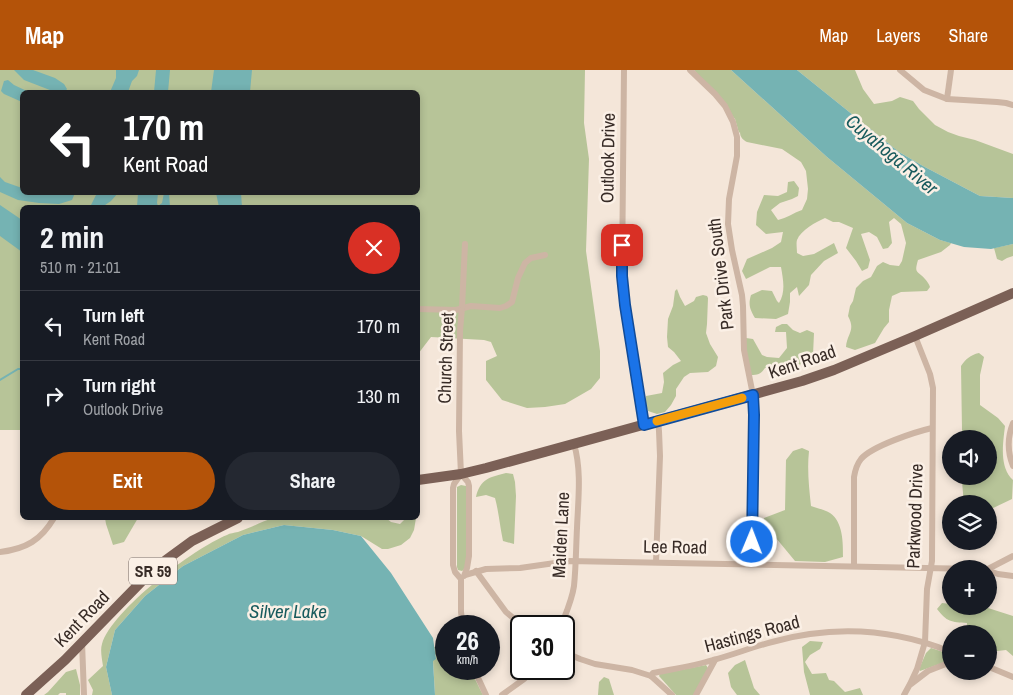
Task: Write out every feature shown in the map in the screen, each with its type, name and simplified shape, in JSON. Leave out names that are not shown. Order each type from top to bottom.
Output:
[{"type":"main road","name":"Kent Road","points":[[420,480],[460,474],[816,377],[1013,293]]},
{"type":"main road","name":"Kent Road","points":[[26,695],[65,660],[142,581],[166,560],[192,541],[234,520]]},
{"type":"street","name":"Outlook Drive","points":[[624,70],[622,276],[644,425]]},
{"type":"street","name":"Park Drive South","points":[[690,70],[715,94],[728,112],[735,130],[737,150],[728,224],[742,295],[744,350],[753,395],[753,564]]},
{"type":"street","points":[[900,70],[924,90],[947,99],[997,102],[1013,105]]},
{"type":"street","points":[[947,99],[951,70]]},
{"type":"street","name":"Church Street","points":[[460,474],[461,324],[465,244]]},
{"type":"street","points":[[420,310],[448,310],[471,306],[500,308],[506,306],[512,302],[518,278],[525,263],[531,258],[545,255]]},
{"type":"street","name":"Parkwood Drive","points":[[904,695],[916,669],[925,642],[927,588],[932,561],[933,392],[931,379],[914,336]]},
{"type":"street","points":[[656,562],[660,456],[658,421]]},
{"type":"street","points":[[1013,423],[1008,445],[1013,466]]},
{"type":"street","points":[[854,566],[854,477],[861,459],[873,450],[912,433],[932,428]]},
{"type":"street","name":"Maiden Lane","points":[[565,615],[574,586],[576,561],[578,481],[577,454],[574,444]]},
{"type":"street","points":[[461,615],[463,577],[469,556],[470,486],[460,474],[453,488],[453,565],[455,572],[463,577]]},
{"type":"street","points":[[0,552],[30,544],[41,536],[53,520]]},
{"type":"street","points":[[997,565],[1013,556]]},
{"type":"street","name":"Lee Road","points":[[463,577],[486,569],[520,568],[576,561],[942,569]]},
{"type":"street","points":[[476,572],[510,616]]},
{"type":"street","points":[[997,574],[1013,576]]},
{"type":"street","name":"Hastings Road","points":[[651,676],[654,673],[715,660],[771,642],[826,632],[876,632],[904,636],[942,649]]},
{"type":"street","points":[[82,642],[84,695]]},
{"type":"street","points":[[575,656],[595,664],[632,670],[651,676],[672,695]]},
{"type":"street","points":[[696,695],[715,660]]},
{"type":"street","points":[[910,684],[928,671],[942,665]]},
{"type":"street","points":[[997,670],[1013,677]]},
{"type":"street","points":[[479,680],[486,695]]},
{"type":"street","points":[[502,695],[523,680]]},
{"type":"green space","points":[[0,70],[585,70],[584,123],[589,159],[586,251],[600,351],[600,378],[591,389],[565,404],[527,408],[502,400],[486,380],[486,361],[497,356],[491,342],[431,337],[420,351],[420,205],[20,205],[20,430],[0,430]]},
{"type":"green space","points":[[694,70],[731,70],[827,157],[907,223],[940,240],[951,243],[941,252],[918,260],[917,271],[930,287],[927,291],[901,292],[892,296],[889,322],[875,343],[855,350],[846,347],[851,329],[848,316],[850,306],[856,288],[863,281],[871,277],[877,266],[883,262],[899,266],[906,243],[901,224],[894,218],[889,222],[892,243],[888,248],[883,249],[877,237],[869,232],[861,234],[870,260],[868,268],[862,271],[846,248],[853,228],[825,218],[813,224],[799,236],[797,253],[803,256],[814,254],[834,243],[838,253],[824,261],[811,275],[809,285],[799,296],[797,287],[790,293],[788,314],[776,319],[755,318],[750,307],[751,295],[762,290],[772,291],[779,303],[783,294],[781,267],[770,267],[746,279],[742,271],[747,259],[781,242],[783,232],[766,234],[756,225],[757,212],[764,195],[778,196],[787,192],[788,182],[794,181],[799,188],[798,196],[780,203],[771,210],[778,220],[802,210],[807,199],[806,171],[801,162],[782,149],[747,142],[743,139],[735,119]]},
{"type":"green space","points":[[797,70],[855,70],[863,89],[874,104],[892,101],[900,97],[913,101],[935,125],[948,132],[1013,154],[1013,198],[980,196],[899,152]]},
{"type":"green space","points":[[1013,244],[1013,256],[1002,261],[997,259],[994,248]]},
{"type":"green space","points":[[677,289],[685,306],[694,301],[696,297],[707,296],[706,333],[718,357],[716,366],[708,372],[690,373],[684,377],[676,389],[676,396],[671,405],[665,412],[657,414],[648,411],[645,403],[646,396],[662,393],[663,373],[681,361],[668,347],[667,337],[668,319]]},
{"type":"green space","points":[[787,324],[793,330],[800,333],[807,330],[814,333],[813,355],[802,364],[765,368],[759,374],[751,375],[745,353],[746,338],[753,339],[762,355],[779,358],[787,348],[786,332],[775,332],[776,327]]},
{"type":"green space","points":[[979,353],[984,357],[980,375],[980,405],[998,418],[1005,426],[1003,454],[1006,468],[1013,480],[1012,499],[997,506],[997,495],[963,495],[962,485],[997,485],[997,430],[962,430],[961,366],[973,355]]},
{"type":"green space","points":[[802,448],[809,451],[808,472],[811,506],[830,513],[838,522],[843,545],[843,557],[825,562],[795,561],[776,538],[766,531],[764,518],[785,510],[786,460],[793,451]]},
{"type":"green space","points":[[506,473],[513,474],[515,482],[514,544],[503,541],[495,498],[486,495],[476,497],[483,483],[495,476]]},
{"type":"green space","points":[[461,485],[466,486],[466,568],[462,571],[458,570],[457,567],[457,487]]},
{"type":"green space","points":[[105,520],[137,520],[124,542],[113,545]]},
{"type":"green space","points":[[268,520],[388,520],[400,524],[404,520],[416,520],[410,538],[401,545],[388,549],[382,549],[361,536],[333,530],[284,525],[243,535],[183,566],[145,596],[115,630],[106,667],[112,695],[92,695],[93,690],[88,680],[103,666],[102,644],[109,630],[121,614],[137,598],[176,566],[213,542]]},
{"type":"green space","points":[[942,603],[942,615],[937,609]]},
{"type":"green space","points":[[997,611],[1013,616],[1013,656],[1006,650],[997,651],[997,625],[967,625],[967,623],[957,622],[942,615],[997,615]]},
{"type":"green space","points":[[810,641],[823,642],[820,649],[810,655],[805,662],[812,674],[826,673],[829,680],[834,681],[845,692],[860,688],[863,695],[810,695],[804,672],[802,647]]},
{"type":"green space","points":[[931,648],[942,651],[942,663],[920,671],[919,669],[926,653]]},
{"type":"green space","points":[[435,659],[435,680],[476,680],[483,695],[435,695],[433,660]]},
{"type":"green space","points":[[745,660],[754,688],[760,695],[737,695],[731,687],[728,673],[735,665]]},
{"type":"green space","points":[[706,665],[708,668],[694,695],[676,695],[659,676],[660,674]]},
{"type":"green space","points":[[76,669],[80,685],[80,695],[60,693],[58,695],[44,695],[66,672]]},
{"type":"green space","points":[[604,677],[609,679],[614,695],[598,695],[599,682]]},
{"type":"water","points":[[14,70],[33,70],[55,78],[64,84],[67,89],[50,90],[24,80]]},
{"type":"water","points":[[116,70],[139,70],[129,90],[111,90],[116,78]]},
{"type":"water","points":[[156,70],[170,70],[168,90],[154,90]]},
{"type":"water","points":[[214,70],[252,70],[250,90],[211,90]]},
{"type":"water","name":"Cuyahoga River","points":[[731,70],[797,70],[899,152],[980,196],[1013,198],[1013,244],[991,249],[964,247],[940,240],[907,223],[827,157]]},
{"type":"water","points":[[8,80],[25,90],[20,90],[20,101],[1,91],[4,81]]},
{"type":"water","points":[[0,177],[5,182],[20,187],[20,195],[74,195],[72,200],[59,204],[18,200],[0,192]]},
{"type":"water","points":[[96,195],[116,195],[105,205],[91,205]]},
{"type":"water","points":[[138,195],[158,195],[158,205],[137,205]]},
{"type":"water","points":[[164,195],[169,195],[170,205],[159,205],[162,203]]},
{"type":"water","points":[[216,195],[241,195],[242,205],[219,205]]},
{"type":"water","points":[[0,205],[20,219],[20,251],[0,236]]},
{"type":"water","name":"Silver Lake","points":[[284,525],[333,530],[361,536],[391,573],[433,638],[435,652],[435,660],[433,661],[435,695],[112,695],[106,667],[115,630],[145,596],[183,566],[243,535]]},
{"type":"waterway","points":[[0,380],[20,369]]},
{"type":"slow traffic","points":[[657,421],[742,398]]},
{"type":"route","points":[[622,245],[622,276],[625,305],[644,425],[753,395],[752,542]]}]
